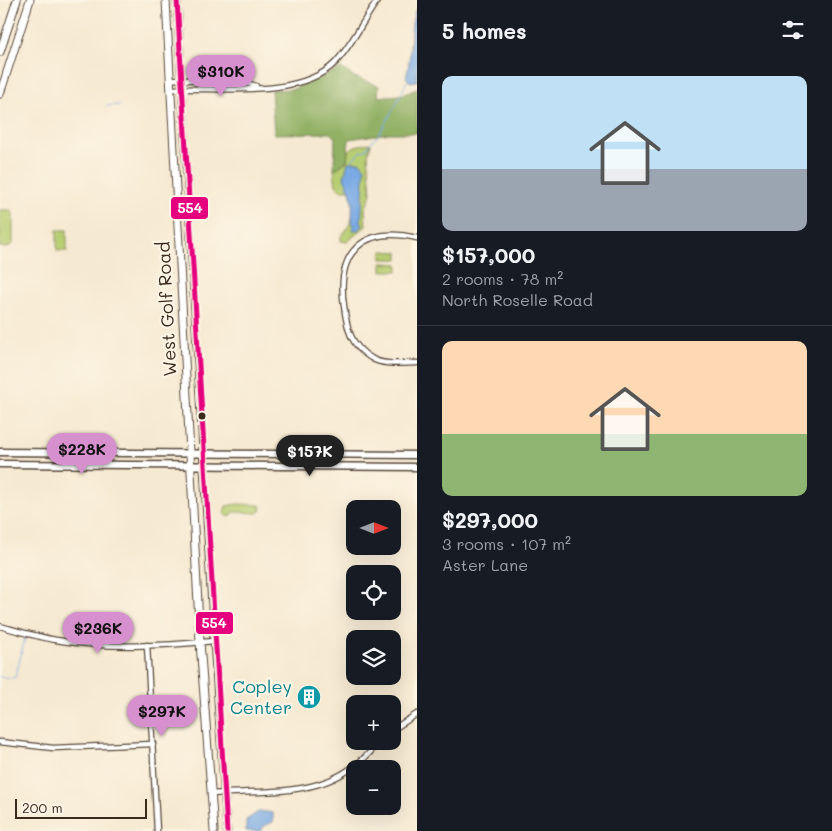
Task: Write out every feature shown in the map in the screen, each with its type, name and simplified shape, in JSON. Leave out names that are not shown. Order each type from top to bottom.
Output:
[{"type":"main road","points":[[0,52],[17,0]]},
{"type":"main road","points":[[0,94],[30,0]]},
{"type":"main road","name":"West Golf Road","points":[[166,0],[200,642],[214,831]]},
{"type":"main road","name":"West Golf Road","points":[[176,0],[227,831]]},
{"type":"main road","points":[[0,452],[417,455]]},
{"type":"main road","points":[[0,464],[417,467]]},
{"type":"street","points":[[171,89],[292,85],[325,71],[342,54],[378,0]]},
{"type":"street","points":[[170,79],[244,82],[260,87]]},
{"type":"street","points":[[417,238],[391,233],[369,238],[350,255],[343,271],[342,288],[347,328],[354,343],[373,360],[417,363]]},
{"type":"street","points":[[0,626],[55,640],[88,644],[147,645],[214,641]]},
{"type":"street","points":[[147,645],[157,831]]},
{"type":"street","points":[[401,724],[417,714]]},
{"type":"street","points":[[0,742],[53,748],[152,744]]},
{"type":"street","points":[[212,794],[287,790],[333,780],[351,771],[373,750]]},
{"type":"green space","points":[[341,68],[354,77],[379,86],[378,97],[404,94],[417,87],[417,133],[389,133],[349,139],[347,161],[334,170],[335,138],[330,133],[274,134],[271,90],[293,89]]},
{"type":"green space","points":[[371,144],[368,154],[371,194],[365,210],[366,226],[347,242],[341,241],[341,236],[346,231],[353,215],[353,204],[350,190],[340,190],[336,185],[334,170],[347,161],[348,151],[355,146]]},
{"type":"green space","points":[[0,210],[11,210],[13,213],[13,244],[7,248],[0,247]]},
{"type":"green space","points":[[57,230],[67,230],[67,251],[57,251]]},
{"type":"green space","points":[[382,251],[398,252],[398,259],[382,259]]},
{"type":"green space","points":[[382,263],[398,264],[398,271],[382,271]]},
{"type":"green space","points":[[237,504],[260,505],[261,511],[258,513],[234,512],[230,517],[224,514],[226,506]]},
{"type":"water","points":[[417,6],[417,81],[410,82],[406,77],[412,24]]},
{"type":"water","points":[[348,162],[360,162],[365,168],[361,221],[363,225],[359,230],[353,230],[352,198],[344,178]]},
{"type":"water","points":[[260,811],[273,813],[273,822],[264,826],[261,831],[246,831],[246,820]]},
{"type":"waterway","points":[[352,161],[359,152],[366,150],[378,134],[395,107],[407,81]]},
{"type":"waterway","points":[[106,106],[120,105]]},
{"type":"waterway","points":[[0,677],[14,678],[16,675],[25,638]]},
{"type":"transit line","name":"554","points":[[177,0],[227,831]]},
{"type":"place","name":"Copley Center","points":[[309,697]]}]
